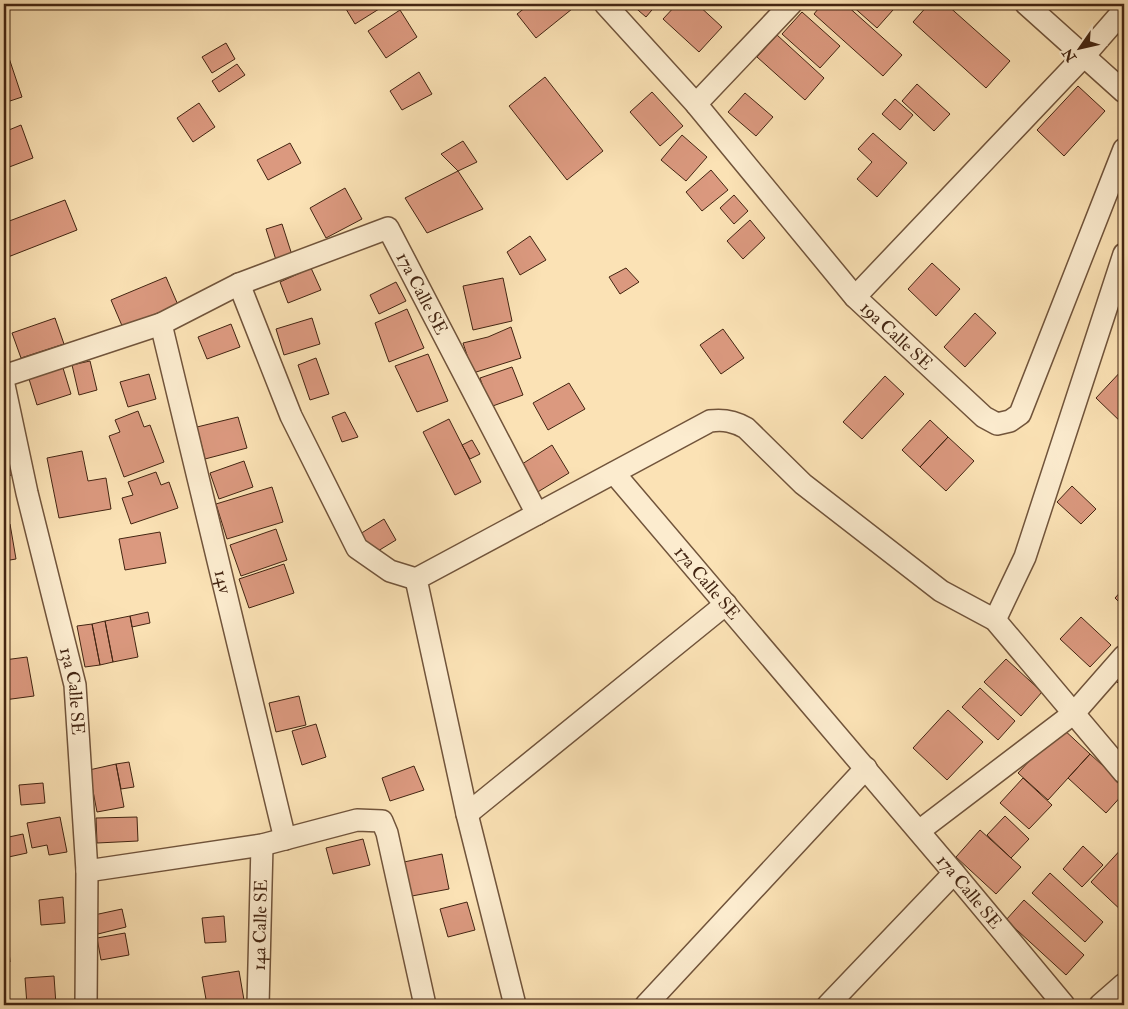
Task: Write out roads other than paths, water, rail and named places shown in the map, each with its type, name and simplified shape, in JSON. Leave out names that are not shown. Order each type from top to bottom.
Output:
[{"type":"street","name":"19a Calle SE","points":[[605,4],[696,104],[855,297],[984,417],[997,424],[1010,421],[1020,414],[1124,149]]},
{"type":"street","points":[[696,104],[791,4]]},
{"type":"street","points":[[1026,4],[1124,92]]},
{"type":"street","points":[[855,297],[1084,56],[1124,10]]},
{"type":"street","name":"17a Calle SE","points":[[239,284],[388,228],[537,514]]},
{"type":"street","points":[[994,620],[1024,557],[1124,254]]},
{"type":"street","points":[[4,376],[161,324],[239,284],[291,416],[357,548],[390,571],[416,579],[710,421],[723,419],[736,422],[746,428],[803,484],[941,591],[994,620],[1124,773]]},
{"type":"street","name":"14v","points":[[161,324],[285,839]]},
{"type":"street","name":"13a Calle SE","points":[[4,385],[27,493],[75,685],[87,871],[86,1005]]},
{"type":"street","name":"17a Calle SE","points":[[614,473],[866,768],[1064,1005]]},
{"type":"street","points":[[416,579],[467,814],[515,1005]]},
{"type":"street","points":[[467,814],[726,604]]},
{"type":"street","points":[[919,831],[1074,713],[1124,656]]},
{"type":"street","points":[[646,1005],[866,768]]},
{"type":"street","points":[[87,871],[262,845],[357,820],[372,819],[382,821],[388,832],[425,1005]]},
{"type":"street","name":"14a Calle SE","points":[[258,1005],[262,845]]},
{"type":"street","points":[[828,1005],[954,873]]},
{"type":"street","points":[[1100,1005],[1124,984]]}]
